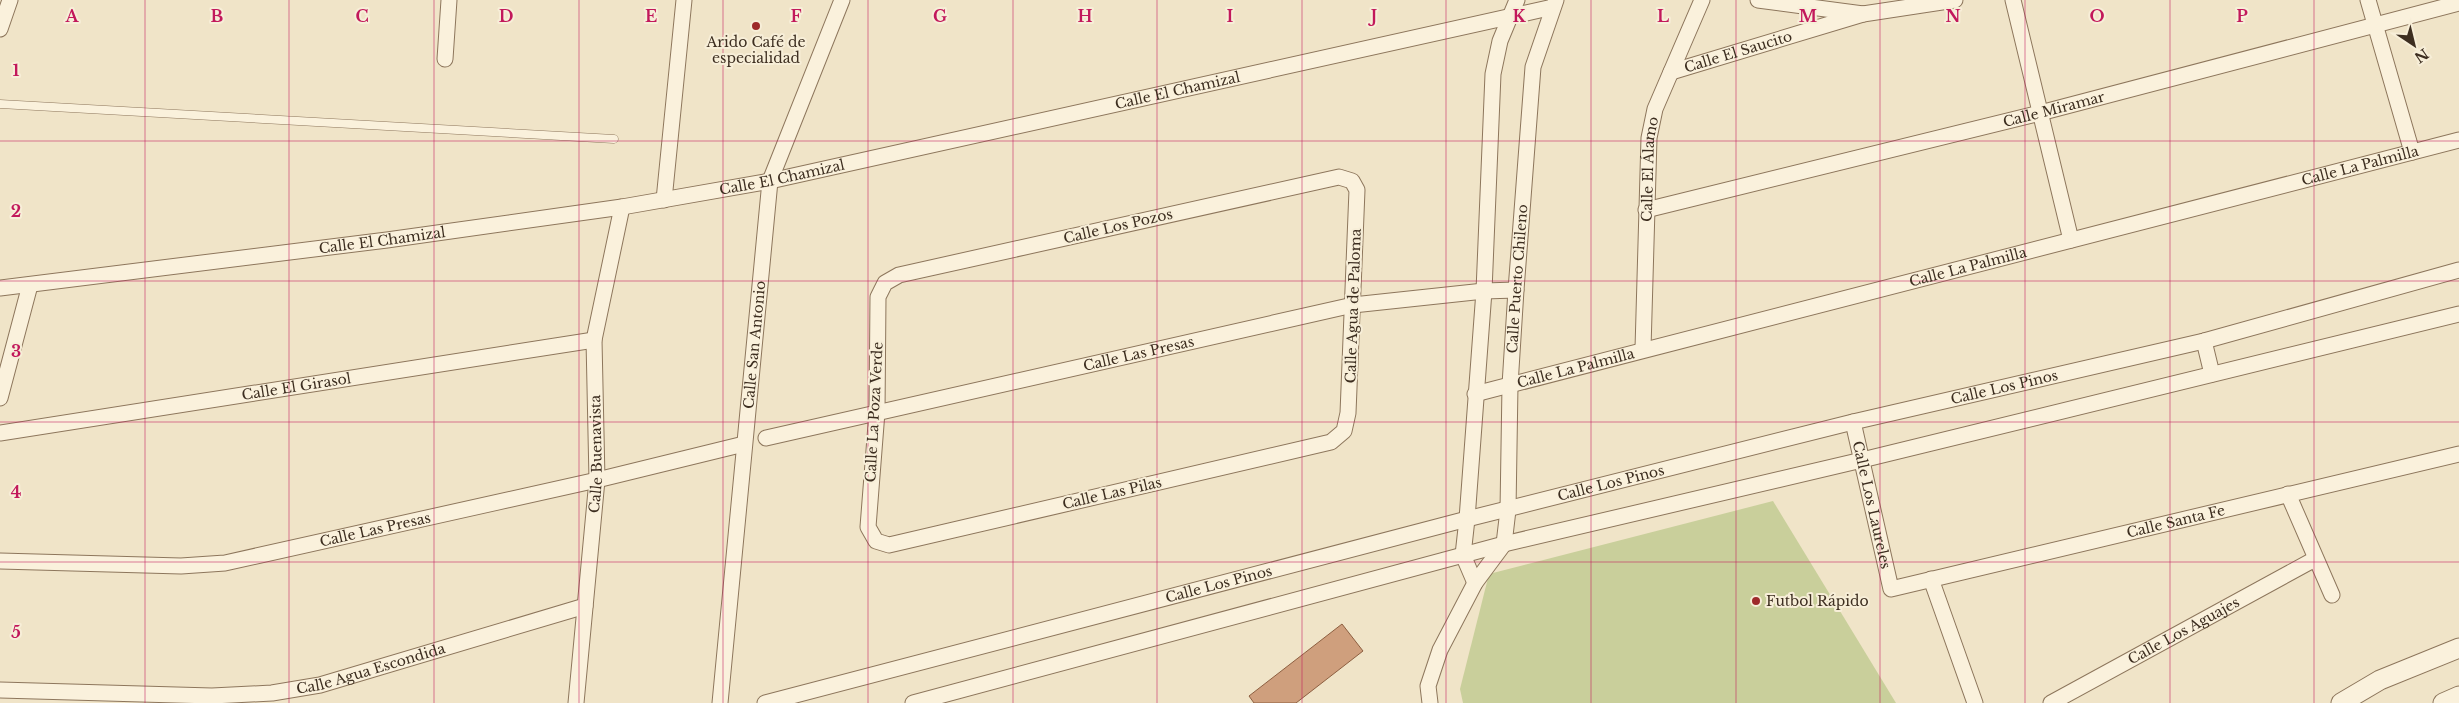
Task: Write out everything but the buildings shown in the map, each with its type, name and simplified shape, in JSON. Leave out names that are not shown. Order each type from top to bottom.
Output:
[{"type":"street","points":[[0,29],[10,0]]},
{"type":"street","points":[[445,59],[449,0]]},
{"type":"street","points":[[664,200],[684,0]]},
{"type":"street","name":"Calle San Antonio","points":[[720,703],[770,181],[842,0]]},
{"type":"street","points":[[1475,582],[1463,555],[1468,519],[1475,394],[1484,291],[1493,74],[1500,41],[1516,0]]},
{"type":"street","name":"Calle El Álamo","points":[[1643,349],[1649,138],[1655,109],[1702,0]]},
{"type":"street","name":"Calle El Saucito","points":[[1758,0],[1863,14]]},
{"type":"street","name":"Calle El Saucito","points":[[1671,72],[1863,14],[1955,0]]},
{"type":"street","points":[[2012,0],[2071,240]]},
{"type":"street","points":[[2368,0],[2412,152]]},
{"type":"street","name":"Calle El Chamizal","points":[[0,288],[387,240],[622,207],[770,181],[1510,16],[1554,3]]},
{"type":"street","name":"Calle Puerto Chileno","points":[[1504,544],[1508,510],[1510,385],[1533,67],[1554,3]]},
{"type":"street","name":"Calle Miramar","points":[[1646,210],[2040,113],[2459,3]]},
{"type":"street","name":"Calle La Palmilla","points":[[1475,394],[1643,349],[2459,140]]},
{"type":"street","name":"Calle Los Pozos","points":[[885,283],[900,275],[1339,177],[1352,181]]},
{"type":"street","name":"Calle Agua de Paloma","points":[[1344,431],[1348,413],[1357,190],[1352,181]]},
{"type":"street","name":"Calle Buenavista","points":[[576,703],[597,480],[594,340],[622,207]]},
{"type":"street","name":"Calle Los Pinos","points":[[765,703],[1468,519],[1854,422],[2204,342],[2459,270]]},
{"type":"street","name":"Calle La Poza Verde","points":[[876,541],[868,526],[877,412],[878,297],[885,283]]},
{"type":"street","points":[[0,398],[30,285]]},
{"type":"street","name":"Calle Las Presas","points":[[766,438],[1353,305],[1484,291],[1516,290]]},
{"type":"street","points":[[913,703],[1504,544],[1862,460],[2459,314]]},
{"type":"street","name":"Calle El Girasol","points":[[0,433],[594,340]]},
{"type":"street","points":[[2204,342],[2212,374]]},
{"type":"street","name":"Calle Los Laureles","points":[[1854,422],[1891,589]]},
{"type":"street","name":"Calle Las Pilas","points":[[876,541],[889,545],[1331,442],[1344,431]]},
{"type":"street","name":"Calle Las Presas","points":[[0,561],[181,566],[225,563],[597,480],[744,444]]},
{"type":"street","name":"Calle Santa Fe","points":[[1891,589],[2288,494],[2458,457]]},
{"type":"street","points":[[2288,494],[2332,595]]},
{"type":"street","points":[[1430,703],[1428,686],[1440,650],[1475,582],[1504,544]]},
{"type":"street","name":"Calle Los Aguajes","points":[[2051,703],[2316,559]]},
{"type":"street","points":[[1931,579],[1976,703]]},
{"type":"street","name":"Calle Agua Escondida","points":[[0,690],[212,696],[272,693],[320,685],[585,606]]},
{"type":"street","points":[[2341,703],[2380,680],[2459,648]]},
{"type":"street","points":[[2443,703],[2459,696]]},
{"type":"lane","points":[[0,104],[614,139]]},
{"type":"green space","points":[[1773,501],[1896,703],[1463,703],[1460,689],[1489,574]]},
{"type":"place","name":"Arido Café de especialidad","points":[[756,26]]},
{"type":"place","name":"Futbol Rápido","points":[[1756,601]]}]
